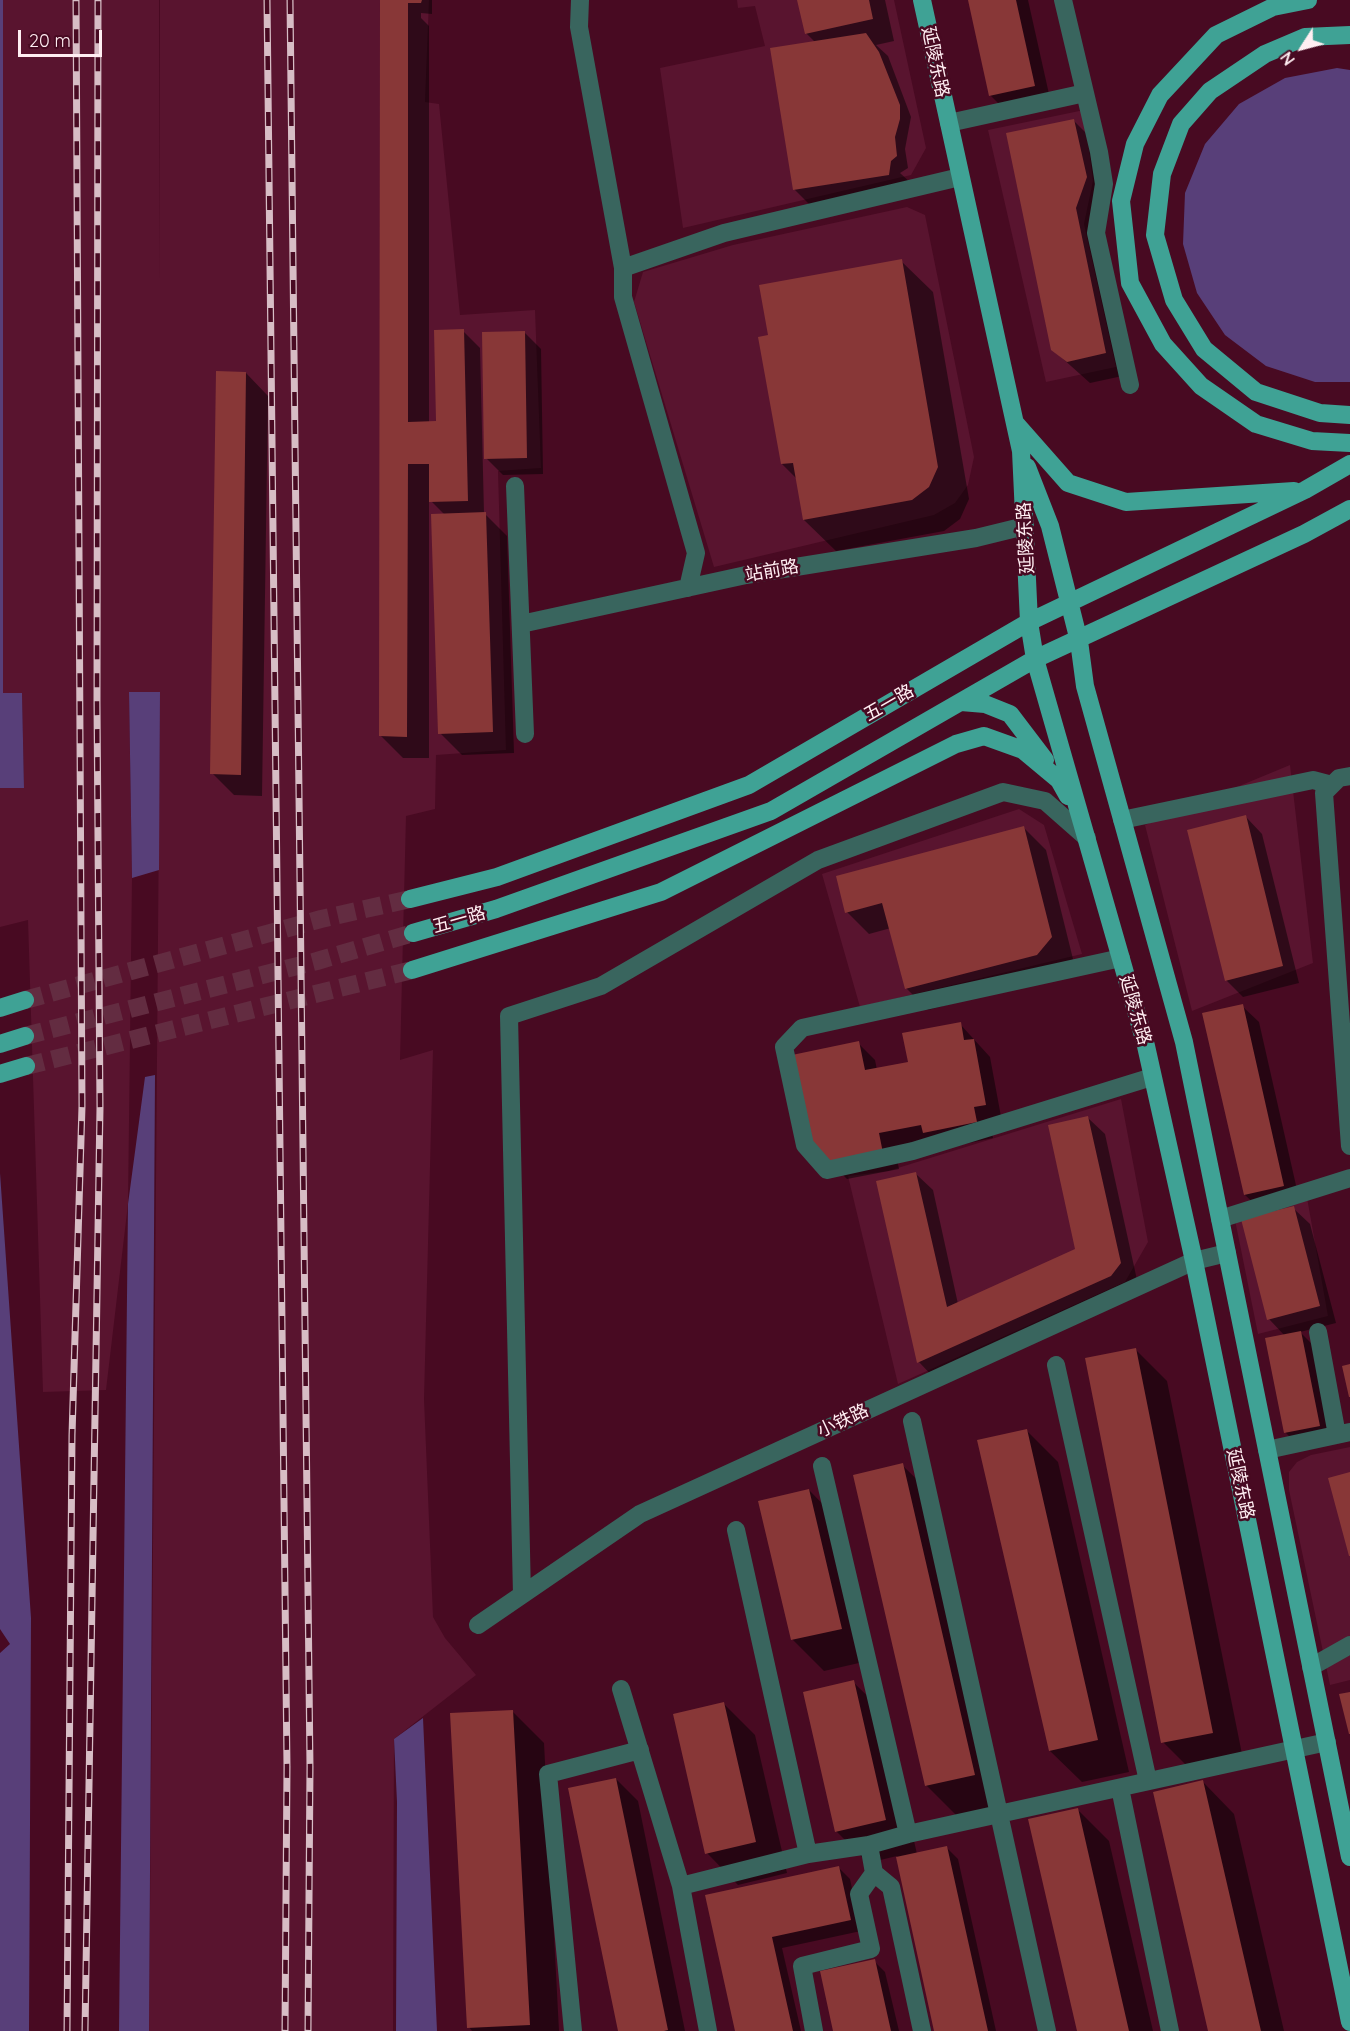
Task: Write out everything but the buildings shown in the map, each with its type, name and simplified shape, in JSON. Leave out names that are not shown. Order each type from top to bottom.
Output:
[{"type":"main road","name":"延陵东路","points":[[921,0],[1021,451],[1029,622],[1035,659],[1121,958],[1152,1077],[1194,1261],[1350,2022]]},
{"type":"main road","points":[[1308,0],[1273,7],[1216,35],[1160,95],[1135,144],[1121,201],[1130,282],[1163,344],[1201,386],[1256,424],[1312,441],[1350,443]]},
{"type":"main road","points":[[1350,35],[1305,37],[1265,54],[1210,91],[1181,124],[1162,174],[1155,235],[1174,300],[1204,349],[1257,392],[1320,413],[1350,414]]},
{"type":"main road","points":[[1015,423],[1068,483],[1126,502],[1305,490]]},
{"type":"main road","name":"延陵东路","points":[[1021,451],[1050,526],[1079,641],[1085,686],[1184,1042],[1350,1857]]},
{"type":"main road","name":"五一路","points":[[410,899],[496,877],[749,785],[1029,622],[1305,490],[1350,464]]},
{"type":"main road","name":"五一路","points":[[413,933],[496,909],[771,811],[1035,659],[1079,641],[1350,509]]},
{"type":"main road","points":[[961,702],[985,704],[1010,714],[1059,780],[1081,819]]},
{"type":"main road","points":[[412,970],[661,892],[956,744],[984,736],[1023,750],[1059,780]]},
{"type":"main road","points":[[0,1008],[25,1000]]},
{"type":"main road","points":[[0,1044],[25,1036]]},
{"type":"main road","points":[[0,1074],[26,1066]]},
{"type":"street","points":[[580,0],[579,27],[622,268],[623,297],[696,553],[688,588]]},
{"type":"street","points":[[1064,0],[1104,184],[1096,233],[1130,386]]},
{"type":"street","points":[[949,123],[1085,93]]},
{"type":"street","points":[[622,268],[724,233],[960,177]]},
{"type":"street","points":[[515,486],[525,734]]},
{"type":"street","name":"站前路","points":[[521,624],[746,575],[976,538],[1025,526]]},
{"type":"street","points":[[1350,776],[1339,778],[1324,793],[1350,1146]]},
{"type":"street","points":[[1122,820],[1313,780],[1332,785]]},
{"type":"street","points":[[522,1595],[509,1016],[601,986],[818,860],[1003,792],[1045,801],[1087,838]]},
{"type":"street","points":[[1121,958],[802,1028],[784,1047],[805,1145],[828,1170],[913,1151],[1152,1077]]},
{"type":"street","points":[[1220,1219],[1350,1178]]},
{"type":"street","name":"小铁路","points":[[478,1625],[640,1514],[1194,1261],[1227,1253]]},
{"type":"street","points":[[1267,1450],[1344,1433],[1318,1332]]},
{"type":"street","points":[[1056,1365],[1148,1781]]},
{"type":"street","points":[[912,1421],[1047,2031]]},
{"type":"street","points":[[822,1466],[908,1834]]},
{"type":"street","points":[[736,1530],[808,1854]]},
{"type":"street","points":[[1311,1667],[1350,1645]]},
{"type":"street","points":[[621,1689],[681,1886],[708,2031]]},
{"type":"street","points":[[681,1886],[808,1854],[869,1845],[908,1834],[1327,1742]]},
{"type":"street","points":[[573,2031],[548,1774],[640,1750]]},
{"type":"street","points":[[1119,1788],[1170,2031]]},
{"type":"street","points":[[869,1845],[874,1873],[891,1887],[922,2031]]},
{"type":"street","points":[[814,2031],[802,1966],[871,1949],[859,1894],[874,1873]]},
{"type":"shaded area","points":[[0,0],[3,0],[3,693],[22,693],[24,788],[0,788]]},
{"type":"shaded area","points":[[3,0],[159,0],[160,286],[160,0],[429,0],[425,102],[439,104],[460,315],[535,310],[541,468],[498,471],[506,750],[436,755],[435,809],[406,816],[400,1060],[433,1050],[424,1399],[433,1617],[445,1638],[476,1675],[394,1739],[393,2031],[149,2031],[160,692],[129,693],[132,878],[128,1204],[106,1390],[43,1392],[28,920],[0,927],[0,788],[24,788],[22,694],[3,693]]},
{"type":"shaded area","points":[[737,0],[894,0],[926,148],[911,175],[683,228],[660,68],[765,46],[755,6],[738,8]]},
{"type":"shaded area","points":[[1337,68],[1350,70],[1350,382],[1315,382],[1266,366],[1225,335],[1197,293],[1183,244],[1185,193],[1205,144],[1239,104],[1285,78]]},
{"type":"shaded area","points":[[1084,110],[1093,181],[1084,224],[1116,367],[1046,382],[988,130]]},
{"type":"shaded area","points":[[907,207],[925,215],[974,457],[968,485],[955,503],[934,515],[714,567],[634,302],[643,272],[733,245]]},
{"type":"shaded area","points":[[129,692],[160,692],[159,870],[132,878]]},
{"type":"shaded area","points":[[1290,765],[1313,963],[1192,1011],[1145,825]]},
{"type":"shaded area","points":[[1019,809],[1044,825],[1082,954],[860,1007],[822,874]]},
{"type":"shaded area","points":[[155,1075],[149,2031],[119,2031],[128,1204],[145,1077]]},
{"type":"shaded area","points":[[1121,1099],[1148,1242],[1125,1282],[898,1384],[848,1176],[888,1171]]},
{"type":"shaded area","points":[[0,1173],[31,1618],[29,2031],[0,2031],[0,1653],[10,1644],[0,1629]]},
{"type":"shaded area","points":[[1306,1192],[1328,1316],[1258,1334],[1233,1210]]},
{"type":"shaded area","points":[[1350,1447],[1350,1680],[1330,1685],[1289,1490],[1289,1472],[1297,1462],[1311,1455]]},
{"type":"shaded area","points":[[423,1718],[437,2031],[396,2031],[397,1802],[394,1739]]},
{"type":"tunnel","points":[[25,1000],[321,919],[410,899]]},
{"type":"tunnel","points":[[25,1036],[317,961],[413,933]]},
{"type":"tunnel","points":[[26,1066],[412,970]]},
{"type":"railway","points":[[67,2031],[72,1435],[82,1106],[76,0]]},
{"type":"railway","points":[[85,2031],[100,1108],[97,703],[98,0]]},
{"type":"railway","points":[[267,0],[287,1766],[285,2031]]},
{"type":"railway","points":[[290,0],[310,1766],[308,2031]]}]
